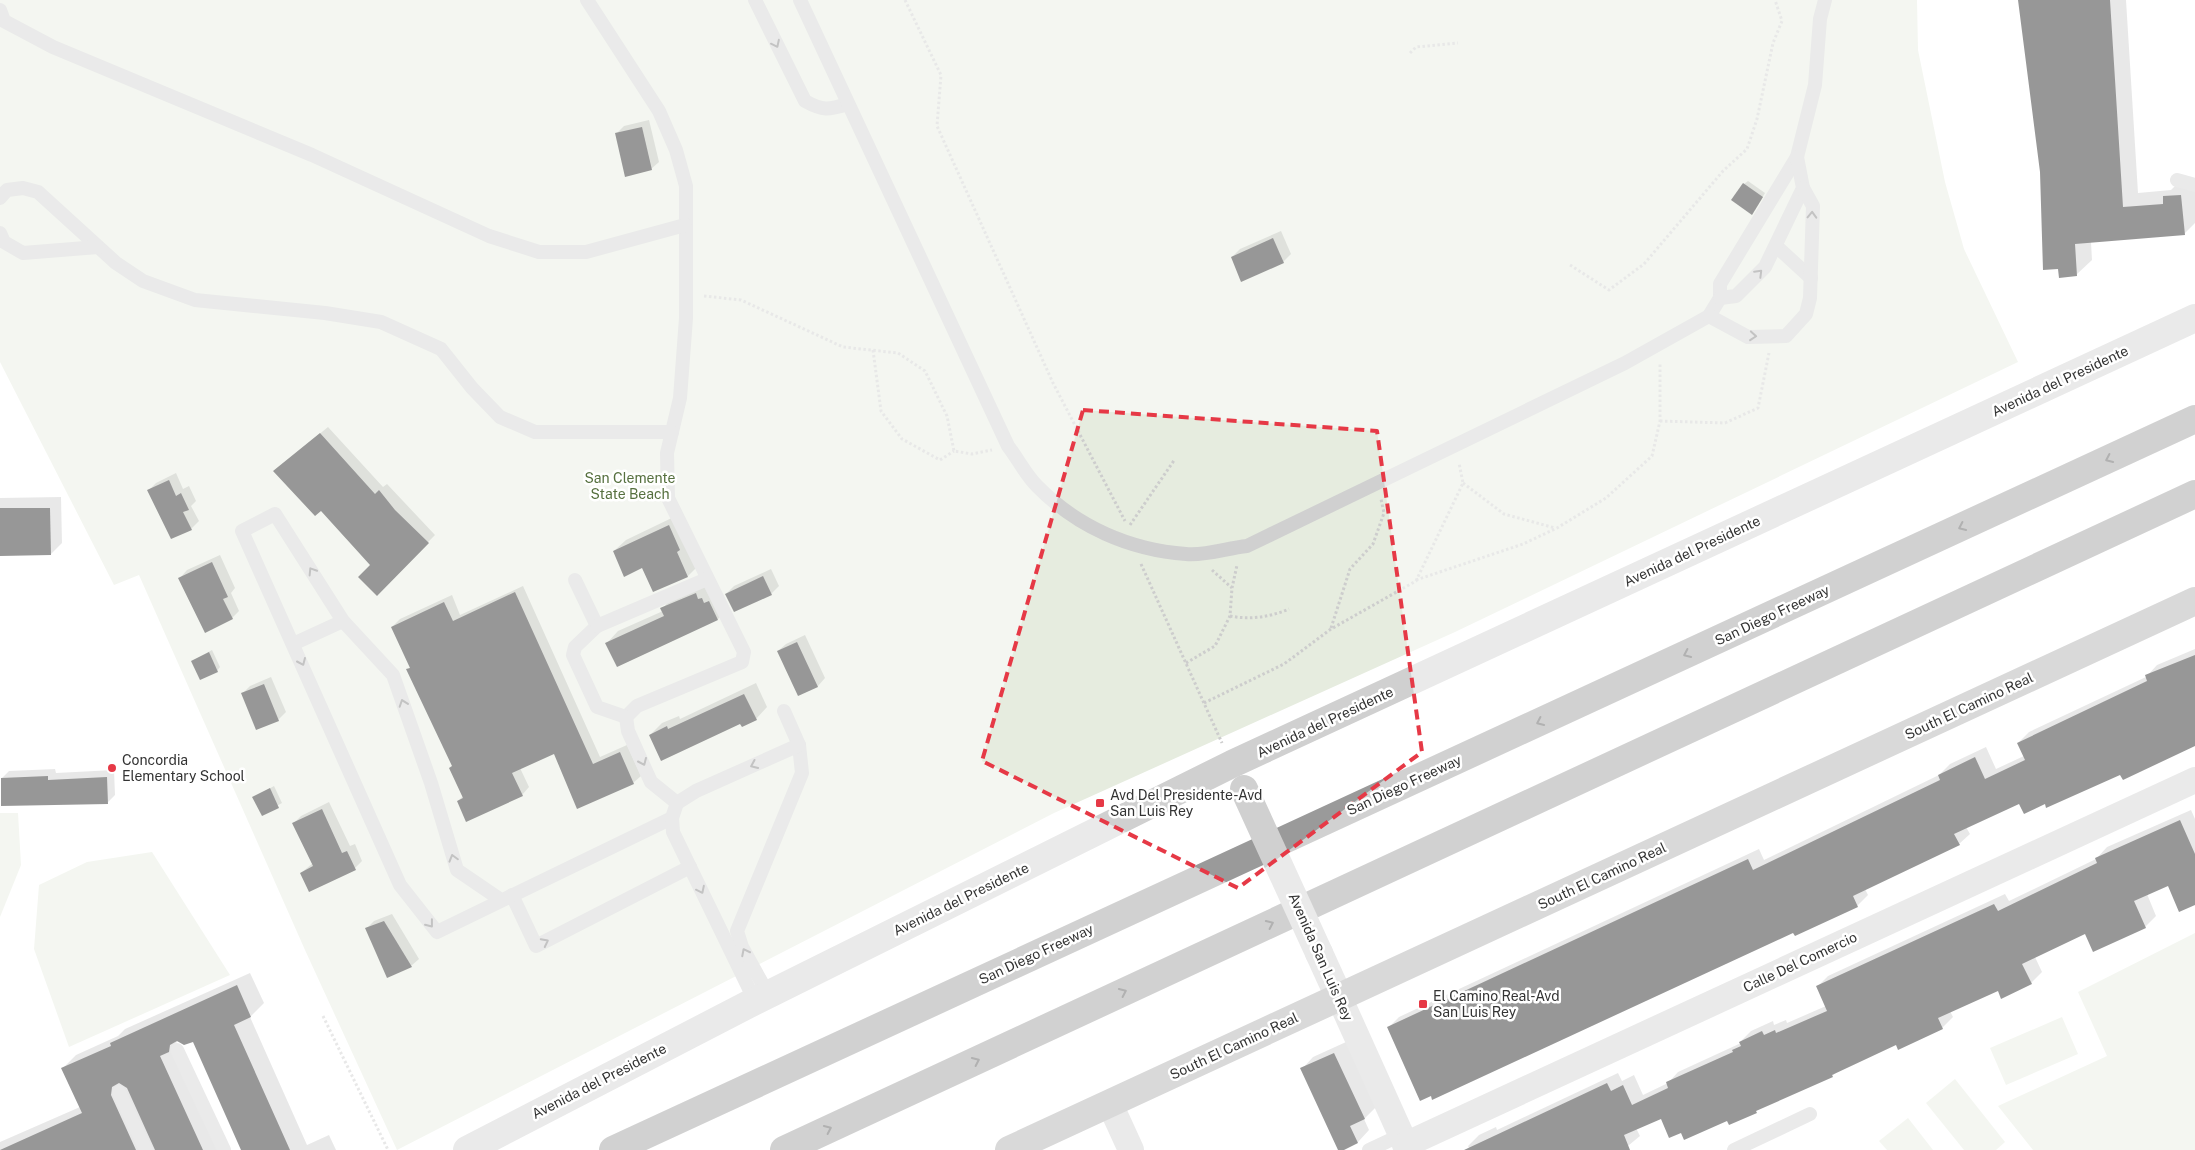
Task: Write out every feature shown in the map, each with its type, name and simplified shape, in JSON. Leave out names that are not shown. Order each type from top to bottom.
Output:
[{"type":"highway","name":"San Diego Freeway","points":[[613,1150],[2195,419]]},
{"type":"highway","points":[[784,1150],[2195,494]]},
{"type":"main road","name":"South El Camino Real","points":[[1009,1150],[2195,601]]},
{"type":"street","name":"Avenida del Presidente","points":[[466,1150],[762,998],[1227,754],[2195,318]]},
{"type":"street","name":"Avenida San Luis Rey","points":[[1227,754],[1319,952],[1404,1143]]},
{"type":"street","name":"Calle Del Comercio","points":[[1404,1143],[2195,780]]},
{"type":"street","points":[[1110,1104],[1131,1150]]},
{"type":"lane","points":[[587,0],[659,112],[676,150],[686,186],[686,294],[680,398],[667,453],[668,498],[744,652],[742,662],[637,706],[626,717]]},
{"type":"lane","points":[[755,0],[804,101],[818,108],[830,110],[848,104]]},
{"type":"lane","points":[[800,0],[1008,446],[1036,485],[1055,503],[1103,534],[1133,546],[1188,554],[1247,546],[1625,363],[1709,316],[1720,298],[1720,284],[1797,157],[1815,85],[1820,19],[1825,0]]},
{"type":"lane","points":[[0,10],[4,21],[53,47],[312,155],[489,236],[539,252],[586,252],[685,225]]},
{"type":"lane","points":[[1709,316],[1748,337],[1786,336],[1806,314],[1810,298],[1813,206],[1803,188],[1797,157]]},
{"type":"lane","points":[[2177,180],[2195,184]]},
{"type":"lane","points":[[0,198],[7,190],[23,188],[38,192],[98,247],[144,281],[195,300],[326,313],[381,322],[441,349],[472,388],[500,417],[535,432],[672,432]]},
{"type":"lane","points":[[1720,298],[1736,296],[1765,267],[1803,188]]},
{"type":"lane","points":[[0,233],[4,242],[23,253],[98,247]]},
{"type":"lane","points":[[1776,246],[1811,278]]},
{"type":"lane","points":[[672,818],[507,897],[437,932],[400,885],[242,531],[275,514],[343,621],[393,675],[432,783],[457,870],[507,897],[536,946],[690,867]]},
{"type":"lane","points":[[626,717],[597,706],[573,655],[575,646],[597,626],[707,579]]},
{"type":"lane","points":[[574,580],[597,626]]},
{"type":"lane","points":[[293,644],[343,621]]},
{"type":"lane","points":[[762,998],[737,931],[802,773],[798,745],[784,711]]},
{"type":"lane","points":[[626,717],[628,731],[651,782],[677,803]]},
{"type":"lane","points":[[762,998],[690,867],[673,832],[672,818],[677,803],[696,791],[798,745]]},
{"type":"lane","points":[[177,1050],[224,1150]]},
{"type":"lane","points":[[118,1092],[146,1150]]},
{"type":"lane","points":[[1734,1150],[1810,1114]]},
{"type":"lane","points":[[1369,1150],[1404,1143]]},
{"type":"path","points":[[905,0],[941,75],[937,126],[1053,384],[1128,527],[1175,459]]},
{"type":"path","points":[[1570,265],[1609,290],[1644,264],[1723,171],[1747,149],[1757,119],[1772,43],[1782,21],[1775,0]]},
{"type":"path","points":[[1410,53],[1416,47],[1458,43]]},
{"type":"path","points":[[686,294],[741,300],[843,347],[898,353],[925,371],[946,416],[954,451]]},
{"type":"path","points":[[1660,421],[1726,423],[1758,408],[1772,336]]},
{"type":"path","points":[[1204,703],[1284,664],[1331,629],[1416,580],[1523,544],[1557,528],[1606,498],[1652,456],[1660,421],[1660,343]]},
{"type":"path","points":[[873,350],[881,411],[902,439],[940,460],[954,451],[972,454],[1008,446]]},
{"type":"path","points":[[1416,580],[1463,483],[1456,444]]},
{"type":"path","points":[[1331,629],[1350,569],[1373,544],[1384,513],[1378,482]]},
{"type":"path","points":[[1463,483],[1504,514],[1557,528]]},
{"type":"path","points":[[1133,546],[1227,754]]},
{"type":"path","points":[[1186,663],[1215,646],[1230,616],[1232,588],[1242,546]]},
{"type":"path","points":[[1230,616],[1241,619],[1274,615],[1289,609]]},
{"type":"path","points":[[323,1016],[388,1150]]},
{"type":"highlighted area","points":[[1083,410],[1377,431],[1422,752],[1238,888],[982,761]]},
{"type":"green space","name":"San Clemente State Beach","points":[[0,0],[1917,0],[1918,50],[1945,182],[1964,249],[2018,362],[1455,632],[1054,813],[397,1150],[305,950],[139,575],[114,585],[0,362]]},
{"type":"green space","points":[[0,813],[18,813],[21,865],[0,917]]},
{"type":"green space","points":[[152,852],[230,975],[69,1047],[34,949],[39,885],[87,862]]},
{"type":"green space","points":[[2195,933],[2195,1150],[2033,1150],[1998,1106],[2107,1056],[2078,992]]},
{"type":"green space","points":[[2062,1017],[2078,1054],[2006,1085],[1990,1048]]},
{"type":"green space","points":[[1955,1079],[2005,1142],[1996,1150],[1964,1150],[1926,1103]]},
{"type":"green space","points":[[1908,1118],[1933,1150],[1887,1150],[1879,1141]]},
{"type":"building","points":[[2018,0],[2110,0],[2123,207],[2163,204],[2163,196],[2181,195],[2185,235],[2075,244],[2077,276],[2059,278],[2058,269],[2043,270],[2040,172]]},
{"type":"building","points":[[642,127],[652,170],[625,177],[615,133]]},
{"type":"building","points":[[1743,183],[1763,197],[1752,215],[1731,200]]},
{"type":"building","points":[[1273,238],[1284,263],[1241,282],[1231,257]]},
{"type":"building","points":[[320,433],[375,494],[379,490],[395,510],[429,543],[377,596],[358,577],[370,565],[321,511],[315,516],[273,471]]},
{"type":"building","points":[[169,480],[176,496],[181,493],[189,510],[183,512],[192,530],[171,539],[147,490]]},
{"type":"building","points":[[0,508],[50,508],[51,555],[0,556]]},
{"type":"building","points":[[669,525],[680,550],[677,552],[688,577],[653,592],[642,568],[624,577],[613,551]]},
{"type":"building","points":[[212,562],[228,597],[223,599],[233,619],[205,633],[178,578]]},
{"type":"building","points":[[763,576],[772,595],[734,612],[725,594]]},
{"type":"building","points":[[515,592],[593,764],[620,752],[634,784],[577,809],[554,754],[512,773],[523,796],[466,822],[457,801],[463,798],[449,768],[452,766],[406,669],[410,668],[391,627],[444,602],[453,621]]},
{"type":"building","points":[[696,593],[698,599],[702,598],[704,603],[709,601],[718,620],[617,667],[605,643],[664,616],[660,608]]},
{"type":"building","points":[[797,642],[818,687],[798,696],[777,651]]},
{"type":"building","points":[[209,652],[218,672],[200,680],[191,661]]},
{"type":"building","points":[[2195,655],[2195,746],[2123,780],[2120,775],[2046,808],[2045,804],[2024,814],[2019,804],[1954,834],[1960,845],[1853,896],[1858,907],[1795,936],[1793,933],[1432,1100],[1431,1096],[1420,1101],[1387,1027],[1748,859],[1753,870],[1940,780],[1938,775],[1975,757],[1985,779],[2025,760],[2017,743],[2147,681],[2145,675]]},
{"type":"building","points":[[264,684],[279,721],[256,730],[241,693]]},
{"type":"building","points":[[744,694],[757,720],[742,727],[740,724],[661,761],[649,735],[667,726],[668,729]]},
{"type":"building","points":[[48,776],[48,780],[107,777],[108,804],[1,806],[1,778]]},
{"type":"building","points":[[270,788],[279,808],[262,816],[252,797]]},
{"type":"building","points":[[322,809],[342,853],[347,851],[356,870],[309,892],[300,873],[313,866],[292,823]]},
{"type":"building","points":[[2180,820],[2195,854],[2195,905],[2179,912],[2168,886],[2134,901],[2146,928],[2093,952],[2085,934],[2022,964],[2032,984],[2001,999],[1998,991],[1938,1018],[1943,1029],[1898,1050],[1896,1045],[1832,1075],[1833,1077],[1756,1111],[1757,1113],[1729,1125],[1727,1121],[1684,1140],[1681,1133],[1669,1138],[1661,1119],[1624,1135],[1630,1150],[1464,1150],[1607,1083],[1611,1091],[1623,1085],[1632,1105],[1668,1088],[1666,1082],[1733,1052],[1732,1050],[1741,1046],[1739,1042],[1762,1031],[1764,1035],[1775,1030],[1776,1033],[1827,1011],[1816,986],[1994,904],[1998,911],[2097,863],[2095,858]]},
{"type":"building","points":[[384,921],[412,967],[387,978],[365,928]]},
{"type":"building","points":[[237,985],[251,1017],[234,1025],[290,1150],[241,1150],[193,1042],[184,1045],[177,1041],[170,1045],[169,1052],[160,1056],[203,1150],[155,1150],[127,1088],[119,1083],[112,1087],[111,1095],[136,1150],[0,1150],[82,1113],[61,1068],[111,1046],[110,1043]]},
{"type":"building","points":[[1334,1053],[1365,1119],[1350,1126],[1358,1143],[1344,1150],[1338,1150],[1300,1068]]},
{"type":"place","name":"Concordia Elementary School","points":[[112,768]]},
{"type":"place","name":"Avd Del Presidente-Avd San Luis Rey","points":[[1100,803]]},
{"type":"place","name":"El Camino Real-Avd San Luis Rey","points":[[1423,1004]]}]
